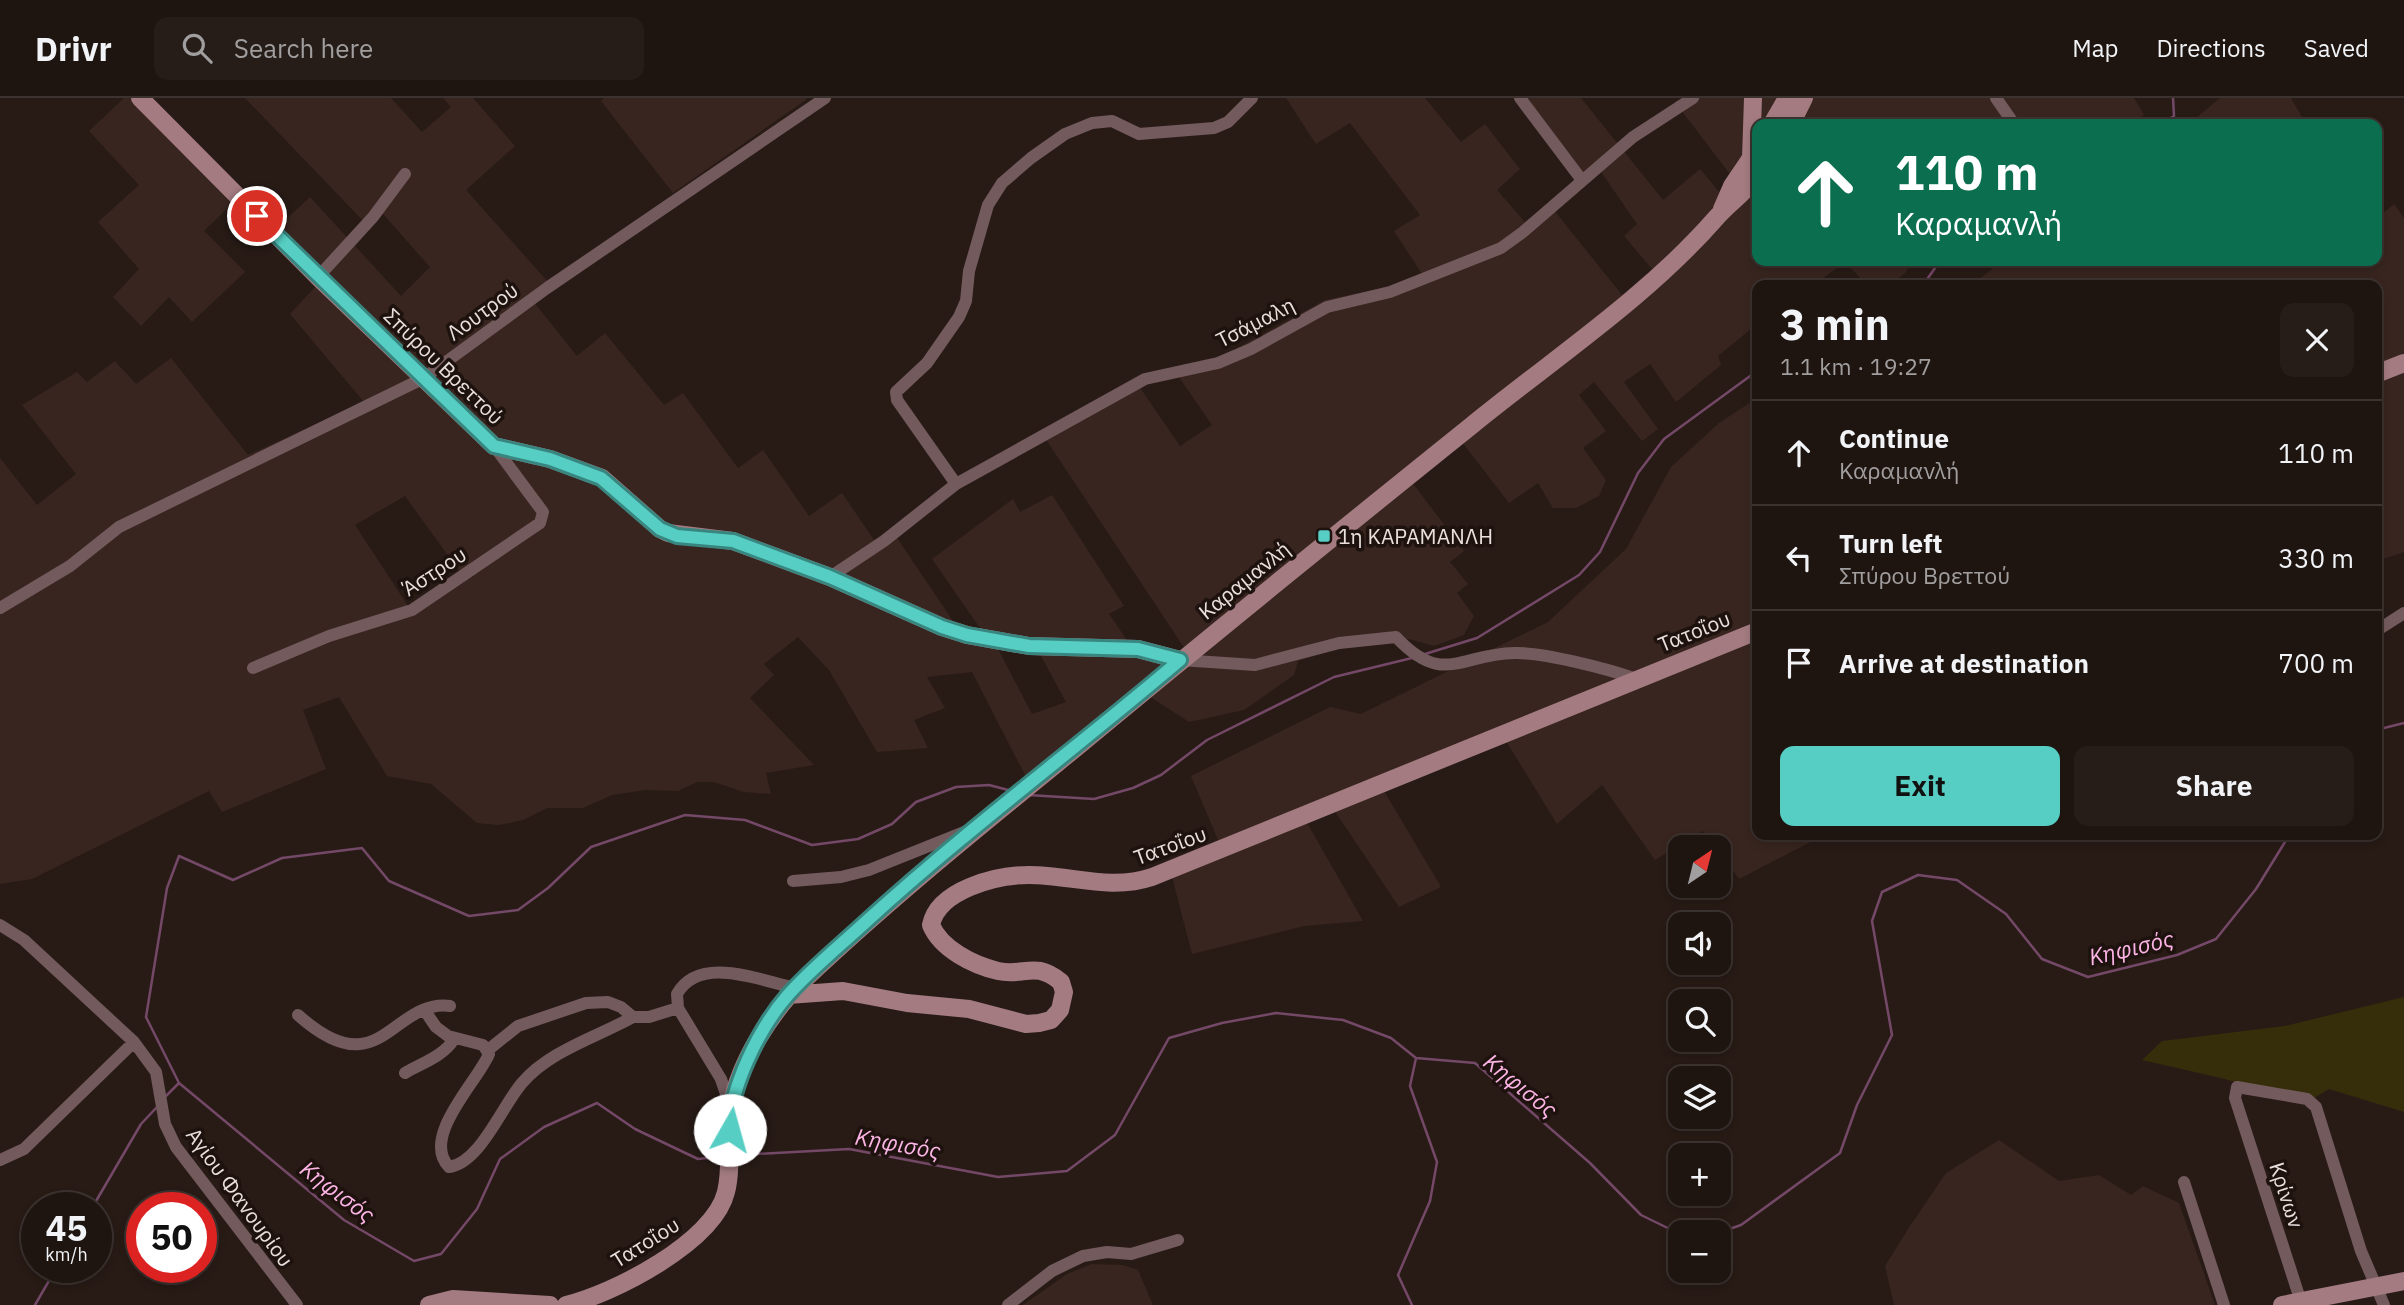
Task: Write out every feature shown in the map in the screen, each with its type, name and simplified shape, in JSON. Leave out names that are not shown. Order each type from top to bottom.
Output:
[{"type":"street","name":"Σπύρου Βρεττού","points":[[140,98],[317,277],[494,446],[550,459],[601,478],[668,533],[733,541],[830,577],[942,627],[967,635],[1029,646],[1138,649],[1180,660]]},
{"type":"street","name":"Λουτρού","points":[[0,608],[70,566],[119,527],[424,378],[569,272],[825,98]]},
{"type":"street","points":[[956,484],[897,400],[896,392],[927,363],[958,317],[966,301],[969,271],[988,205],[1002,183],[1065,134],[1092,123],[1112,121],[1139,134],[1188,132],[1228,122],[1252,98]]},
{"type":"street","points":[[1520,98],[1581,179]]},
{"type":"street","name":"Τσάμαλη","points":[[830,577],[892,535],[956,484],[1155,374],[1218,363],[1259,345],[1327,307],[1390,292],[1489,253],[1523,232],[1581,179],[1633,137],[1693,98]]},
{"type":"street","points":[[1753,98],[1754,119]]},
{"type":"street","points":[[1775,119],[1787,98]]},
{"type":"street","points":[[1794,119],[1804,98]]},
{"type":"street","points":[[1996,98],[2011,119]]},
{"type":"street","name":"Καραμανλή","points":[[794,989],[831,954],[1041,774],[1651,282],[1692,246],[1719,215],[1732,186],[1752,164]]},
{"type":"street","points":[[317,277],[373,217],[405,174]]},
{"type":"street","points":[[2382,372],[2404,363]]},
{"type":"street","name":"Άστρου","points":[[253,668],[329,636],[412,610],[540,523],[543,512],[494,446]]},
{"type":"street","points":[[2382,627],[2404,613]]},
{"type":"street","name":"Τατοΐου","points":[[794,989],[830,990],[969,1010],[1026,1024],[1051,1020],[1064,1000],[1061,982],[1040,969],[999,971],[953,951],[942,943],[931,925],[935,910],[942,902],[972,887],[1015,876],[1099,884],[1144,880],[1752,633]]},
{"type":"street","points":[[1180,660],[1255,665],[1339,643],[1396,637],[1410,652],[1438,666],[1514,652],[1609,669],[1636,679]]},
{"type":"street","points":[[793,881],[841,877],[869,870],[976,828]]},
{"type":"street","name":"Αγίου Φανουρίου","points":[[0,925],[24,940],[134,1042],[156,1072],[165,1124],[188,1167],[297,1305]]},
{"type":"street","points":[[831,954],[825,970],[832,986]]},
{"type":"street","points":[[730,1108],[715,1069],[678,1008],[677,994],[681,986],[702,973],[717,972],[794,989]]},
{"type":"street","name":"Τατοΐου","points":[[794,989],[832,986],[852,993]]},
{"type":"street","name":"Τατοΐου","points":[[566,1305],[615,1287],[689,1242],[718,1212],[726,1194],[729,1174],[730,1108],[756,1046],[794,989]]},
{"type":"street","points":[[633,1017],[621,1007],[608,1002],[586,1003],[518,1026],[488,1050],[487,1058],[457,1102],[443,1133],[443,1158],[449,1167],[457,1166],[476,1149],[522,1083],[539,1066],[633,1017],[649,1017],[678,1008]]},
{"type":"street","points":[[298,1015],[342,1043],[352,1044],[380,1039],[431,1006],[450,1006]]},
{"type":"street","points":[[425,1011],[436,1027],[454,1040],[478,1043],[488,1050]]},
{"type":"street","points":[[405,1073],[424,1060],[443,1053],[454,1040]]},
{"type":"street","points":[[0,1160],[24,1149],[134,1042]]},
{"type":"street","name":"Κρίνων","points":[[2302,1303],[2235,1098],[2237,1087],[2306,1099],[2316,1107],[2380,1296]]},
{"type":"street","points":[[2184,1182],[2224,1305]]},
{"type":"street","points":[[1008,1305],[1052,1271],[1083,1256],[1107,1252],[1131,1254],[1178,1240]]},
{"type":"street","points":[[2342,1305],[2380,1296],[2404,1281]]},
{"type":"street","points":[[2281,1305],[2404,1293]]},
{"type":"street","points":[[429,1305],[453,1298],[550,1305]]},
{"type":"shaded area","points":[[124,98],[130,98],[234,202],[204,231],[245,272],[192,322],[169,297],[141,326],[113,297],[139,269],[98,222],[139,185],[89,131]]},
{"type":"shaded area","points":[[245,98],[391,98],[422,132],[451,107],[443,98],[473,98],[515,146],[466,190],[549,283],[529,296],[577,356],[605,333],[664,405],[683,393],[738,468],[763,450],[809,516],[842,493],[874,540],[891,529],[957,627],[982,631],[932,559],[1013,499],[1020,512],[1052,495],[1124,606],[1109,614],[1131,646],[1176,655],[1185,649],[1041,432],[1134,379],[1180,446],[1212,425],[1172,367],[1223,356],[1325,300],[1401,284],[1422,274],[1394,231],[1420,215],[1350,123],[1316,144],[1286,98],[1425,98],[1461,142],[1485,124],[1520,169],[1497,190],[1525,222],[1549,204],[1622,295],[1652,269],[1624,236],[1637,224],[1599,169],[1580,184],[1514,98],[1581,98],[1663,200],[1700,169],[1721,194],[1732,177],[1675,102],[1682,98],[2134,98],[2144,115],[2138,119],[1752,119],[1752,266],[1840,266],[1821,280],[1752,280],[1752,328],[1718,356],[1721,365],[1676,402],[1650,364],[1624,382],[1658,429],[1642,441],[1594,382],[1579,395],[1606,431],[1583,448],[1606,480],[1599,496],[1576,508],[1553,508],[1538,483],[1509,503],[1455,433],[1405,473],[1464,551],[1450,562],[1468,584],[1457,593],[1474,616],[1464,635],[1434,646],[1409,639],[1337,649],[1298,661],[1294,675],[1244,710],[1189,722],[1149,696],[1037,786],[1025,775],[972,672],[927,677],[945,708],[914,720],[928,748],[877,752],[829,670],[798,637],[764,664],[774,675],[750,698],[814,765],[766,773],[771,794],[744,792],[714,782],[697,782],[678,791],[645,790],[612,795],[583,808],[547,808],[523,820],[499,825],[477,823],[431,784],[387,776],[339,697],[303,710],[326,769],[222,812],[209,791],[32,879],[0,884],[0,458],[37,505],[76,474],[22,405],[77,372],[87,382],[115,361],[136,384],[171,358],[248,455],[364,402],[290,314],[315,287],[267,237],[310,197],[401,296],[430,267],[383,214],[369,227]],"holes":[[[405,496],[460,572],[410,609],[355,525]],[[997,647],[1041,656],[1066,702],[1032,714]]]},
{"type":"shaded area","points":[[604,98],[807,99],[673,193],[601,101]]},
{"type":"shaded area","points":[[2220,98],[2291,98],[2303,119],[2195,119]]},
{"type":"shaded area","points":[[2394,204],[2404,218],[2404,552],[2382,559],[2382,280],[1978,280],[1996,266],[2382,266],[2382,214]]},
{"type":"shaded area","points":[[1849,266],[1910,266],[1896,280],[1862,280]]},
{"type":"shaded area","points":[[1752,401],[1752,840],[1814,840],[1739,879],[1731,868],[1731,835],[1706,835],[1703,831],[1696,835],[1668,835],[1668,852],[1655,860],[1602,785],[1557,824],[1503,736],[1384,791],[1441,887],[1399,907],[1332,807],[1306,821],[1363,921],[1304,926],[1192,954],[1168,861],[1218,840],[1191,776],[1330,707],[1361,714],[1548,622],[1626,549],[1671,467],[1719,423]]},
{"type":"shaded area","points":[[2404,997],[2404,1112],[2329,1089],[2304,1104],[2225,1079],[2142,1060],[2162,1041],[2285,1026]]},
{"type":"shaded area","points":[[1999,1140],[2059,1181],[2099,1175],[2131,1195],[2143,1186],[2179,1203],[2215,1305],[1894,1305],[1885,1266],[1910,1226],[1946,1173]]},
{"type":"shaded area","points":[[1092,1264],[1123,1265],[1138,1270],[1153,1305],[1023,1305],[1067,1274]]},
{"type":"waterway","points":[[2169,119],[2174,116],[2173,98]]},
{"type":"waterway","points":[[1927,280],[1936,266]]},
{"type":"waterway","points":[[1425,654],[1477,638],[1579,575],[1600,552],[1638,473],[1664,439],[1752,375]]},
{"type":"waterway","points":[[1028,795],[1094,799],[1133,788],[1161,775],[1207,740],[1334,677],[1412,658]]},
{"type":"waterway","name":"Κηφισός","points":[[2382,728],[2404,723]]},
{"type":"waterway","points":[[179,1083],[146,1017],[167,888],[179,856],[233,880],[282,858],[362,848],[389,881],[469,916],[518,910],[548,888],[591,847],[685,815],[745,820],[812,845],[858,839],[892,824],[916,802],[956,787],[989,785],[1012,791]]},
{"type":"waterway","name":"Κηφισός","points":[[1731,1228],[1741,1225],[1840,1153],[1857,1105],[1892,1035],[1872,921],[1882,892],[1918,875],[1957,880],[2006,914],[2042,959],[2088,977],[2177,955],[2216,939],[2256,889],[2286,840]]},
{"type":"waterway","name":"Κηφισός","points":[[738,1155],[849,1149],[998,1177],[1067,1171],[1115,1135],[1169,1038],[1222,1023],[1276,1013],[1343,1020],[1391,1038],[1416,1058],[1475,1063],[1590,1163],[1641,1215],[1668,1228]]},
{"type":"waterway","points":[[1412,1305],[1398,1275],[1430,1201],[1437,1162],[1410,1086],[1416,1058]]},
{"type":"waterway","name":"Κηφισός","points":[[166,1096],[179,1083],[344,1220],[414,1261],[441,1254],[477,1209],[500,1159],[544,1127],[597,1103],[635,1129],[698,1159],[724,1156]]},
{"type":"waterway","name":"Κηφισός","points":[[101,1192],[141,1124],[157,1107]]},
{"type":"waterway","name":"Κηφισός","points":[[35,1305],[48,1283]]},
{"type":"place","name":"1η ΚΑΡΑΜΑΝΛΗ","points":[[1324,536]]},
{"type":"route","points":[[257,216],[494,446],[550,459],[601,478],[668,533],[733,541],[830,577],[942,627],[967,635],[1029,646],[1138,649],[1180,660],[909,883],[788,995],[756,1046],[740,1080],[730,1108],[730,1130]]}]
